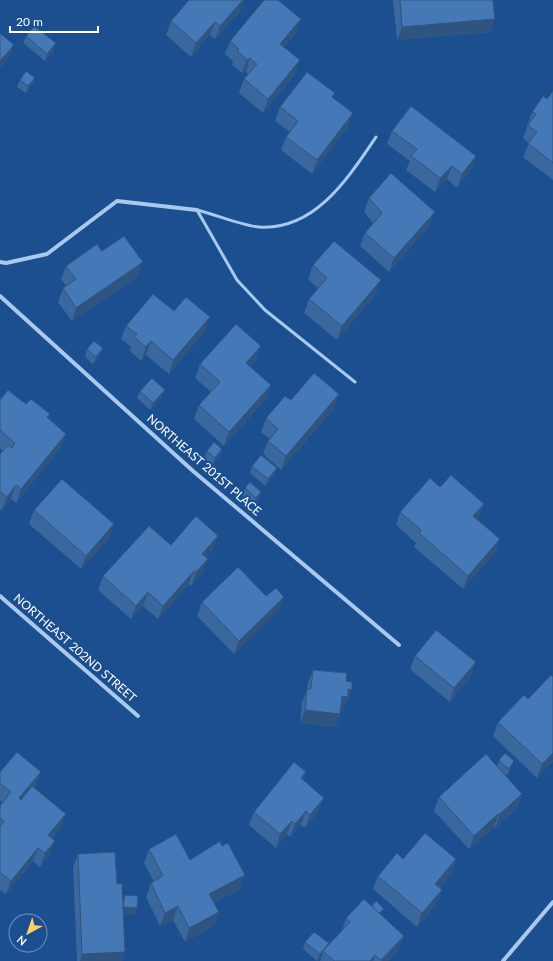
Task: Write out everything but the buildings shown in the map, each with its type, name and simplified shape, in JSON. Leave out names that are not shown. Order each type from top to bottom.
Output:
[{"type":"street","points":[[0,262],[6,263],[47,254],[117,201],[197,210]]},
{"type":"street","name":"NORTHEAST 201ST PLACE","points":[[0,296],[193,471],[398,645]]},
{"type":"street","name":"NORTHEAST 202ND STREET","points":[[0,596],[138,716]]},
{"type":"street","points":[[503,961],[553,902]]},
{"type":"street","points":[[506,957],[511,961]]},
{"type":"lane","points":[[197,210],[258,227],[287,225],[328,201],[348,178],[376,137]]},
{"type":"lane","points":[[197,210],[237,280],[265,310],[355,382]]}]
